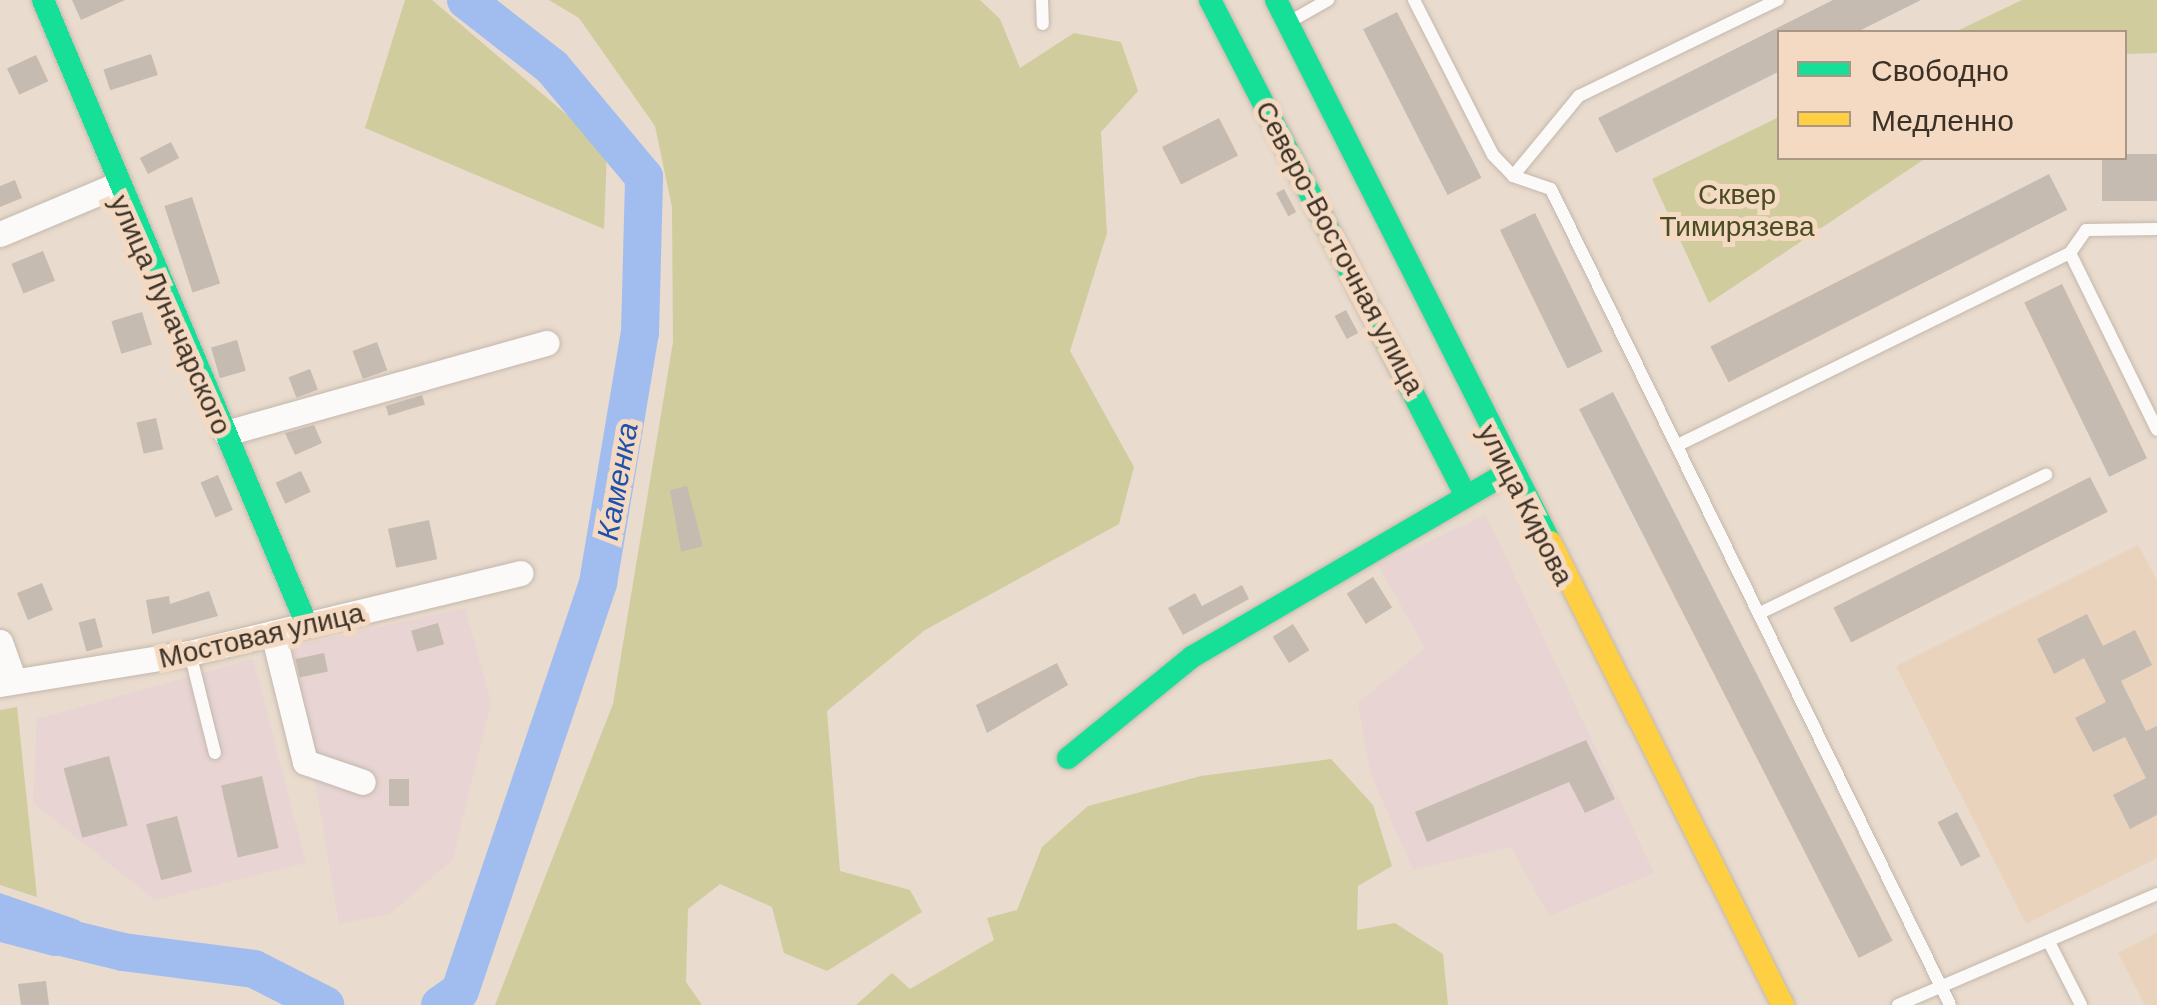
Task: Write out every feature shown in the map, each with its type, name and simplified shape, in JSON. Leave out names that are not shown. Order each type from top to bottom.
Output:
[{"type":"street","name":"улица Луначарского","points":[[43,0],[114,186],[307,625]]},
{"type":"street","name":"Северо-Восточная улица","points":[[1210,0],[1466,496]]},
{"type":"street","name":"улица Кирова","points":[[1276,0],[1510,471],[1783,1005]]},
{"type":"street","points":[[0,234],[114,186]]},
{"type":"street","points":[[226,434],[547,343]]},
{"type":"street","points":[[1068,758],[1192,656],[1510,471]]},
{"type":"street","name":"Мостовая улица","points":[[7,683],[190,653],[520,574]]},
{"type":"street","points":[[273,633],[305,762],[363,782]]},
{"type":"street","points":[[0,642],[7,683]]},
{"type":"lane","points":[[1042,0],[1043,24]]},
{"type":"lane","points":[[1287,24],[1328,0]]},
{"type":"lane","points":[[1414,0],[1493,155],[1514,176],[1551,189],[1950,1005]]},
{"type":"lane","points":[[1514,176],[1579,96],[1778,0]]},
{"type":"lane","points":[[1678,445],[2070,253],[2086,230],[2157,229]]},
{"type":"lane","points":[[2070,253],[2157,430]]},
{"type":"lane","points":[[1760,614],[2046,476]]},
{"type":"lane","points":[[190,653],[214,753]]},
{"type":"lane","points":[[1898,1005],[2051,946],[2157,894]]},
{"type":"lane","points":[[2051,946],[2081,1005]]},
{"type":"shaded area","points":[[1486,515],[1654,873],[1549,916],[1511,847],[1413,870],[1370,772],[1358,703],[1425,648],[1378,565]]},
{"type":"shaded area","points":[[2138,545],[2157,580],[2157,858],[2026,924],[1896,666]]},
{"type":"shaded area","points":[[465,608],[491,702],[453,859],[390,914],[339,924],[293,646]]},
{"type":"shaded area","points":[[253,659],[306,863],[155,900],[33,803],[37,719]]},
{"type":"shaded area","points":[[2157,933],[2157,1005],[2145,1005],[2118,953]]},
{"type":"green space","points":[[405,0],[432,0],[607,149],[604,229],[365,128]]},
{"type":"green space","points":[[549,0],[980,0],[1000,19],[1020,68],[1074,33],[1121,42],[1138,91],[1101,132],[1107,233],[1070,351],[1134,467],[1119,524],[925,630],[827,711],[840,871],[910,890],[922,912],[827,971],[784,953],[772,907],[720,884],[688,909],[686,982],[702,1005],[495,1005],[613,704],[673,342],[672,207],[655,126],[579,18]]},
{"type":"green space","points":[[2022,0],[2157,0],[2157,53],[2127,54],[2127,30],[1959,30]]},
{"type":"green space","name":"Сквер Тимирязева","points":[[1777,118],[1777,160],[1923,160],[1709,303],[1652,179]]},
{"type":"green space","points":[[17,707],[37,897],[0,885],[0,710]]},
{"type":"green space","points":[[1331,759],[1373,805],[1392,866],[1358,886],[1357,930],[1395,923],[1443,954],[1448,1005],[856,1005],[892,973],[910,989],[994,940],[987,918],[1017,910],[1042,847],[1088,806],[1201,776]]},
{"type":"water","points":[[0,893],[78,920],[123,952],[53,956],[0,942]]},
{"type":"building","points":[[72,0],[125,0],[81,20]]},
{"type":"building","points":[[1833,0],[1921,0],[1861,30],[1777,30],[1777,72],[1616,153],[1598,118]]},
{"type":"building","points":[[1397,12],[1481,178],[1448,195],[1363,29]]},
{"type":"building","points":[[151,54],[158,75],[110,90],[103,69]]},
{"type":"building","points":[[36,55],[48,81],[19,95],[7,69]]},
{"type":"building","points":[[1219,118],[1238,155],[1181,184],[1162,147]]},
{"type":"building","points":[[171,142],[179,158],[148,174],[140,158]]},
{"type":"building","points":[[2127,154],[2157,154],[2157,201],[2102,201],[2102,160],[2127,160]]},
{"type":"building","points":[[2049,174],[2067,210],[1729,382],[1710,347]]},
{"type":"building","points":[[15,180],[22,198],[0,207],[0,186]]},
{"type":"building","points":[[1284,189],[1296,212],[1288,216],[1276,193]]},
{"type":"building","points":[[192,197],[220,284],[193,293],[164,206]]},
{"type":"building","points":[[1535,213],[1603,351],[1567,369],[1500,230]]},
{"type":"building","points":[[43,251],[55,281],[23,293],[11,264]]},
{"type":"building","points":[[2062,284],[2147,458],[2109,477],[2024,302]]},
{"type":"building","points":[[1346,310],[1358,333],[1347,339],[1335,316]]},
{"type":"building","points":[[142,312],[152,345],[121,354],[111,321]]},
{"type":"building","points":[[237,340],[246,371],[220,378],[211,347]]},
{"type":"building","points":[[377,342],[387,370],[363,379],[353,351]]},
{"type":"building","points":[[310,369],[318,390],[296,398],[289,377]]},
{"type":"building","points":[[1613,392],[1893,941],[1859,958],[1579,409]]},
{"type":"building","points":[[422,395],[425,405],[389,416],[386,406]]},
{"type":"building","points":[[156,418],[163,449],[144,454],[137,422]]},
{"type":"building","points":[[314,425],[322,443],[295,455],[285,433]]},
{"type":"building","points":[[301,471],[311,492],[285,504],[276,483]]},
{"type":"building","points":[[218,475],[233,510],[215,517],[201,482]]},
{"type":"building","points":[[2090,477],[2108,512],[1851,642],[1833,608]]},
{"type":"building","points":[[687,486],[703,546],[681,552],[670,490]]},
{"type":"building","points":[[429,520],[437,559],[396,568],[388,529]]},
{"type":"building","points":[[1373,577],[1392,608],[1366,624],[1347,593]]},
{"type":"building","points":[[42,583],[53,610],[28,620],[17,593]]},
{"type":"building","points":[[1242,585],[1249,599],[1183,635],[1168,608],[1195,593],[1202,606]]},
{"type":"building","points":[[209,591],[218,616],[152,634],[146,600],[169,596],[170,604]]},
{"type":"building","points":[[2087,614],[2103,646],[2135,630],[2152,665],[2121,681],[2146,731],[2157,726],[2157,815],[2130,829],[2113,795],[2146,778],[2125,737],[2093,752],[2075,718],[2106,702],[2084,658],[2054,674],[2037,639]]},
{"type":"building","points":[[95,618],[103,647],[86,651],[79,622]]},
{"type":"building","points":[[438,623],[444,644],[417,652],[411,631]]},
{"type":"building","points":[[1293,624],[1309,650],[1289,663],[1273,637]]},
{"type":"building","points":[[324,653],[328,672],[300,678],[296,659]]},
{"type":"building","points":[[1057,663],[1068,685],[987,733],[976,705]]},
{"type":"building","points":[[1586,740],[1615,799],[1585,813],[1569,782],[1427,842],[1415,812]]},
{"type":"building","points":[[109,756],[128,826],[82,838],[64,768]]},
{"type":"building","points":[[262,776],[279,848],[238,858],[221,785]]},
{"type":"building","points":[[389,779],[409,779],[409,806],[389,806]]},
{"type":"building","points":[[1957,812],[1980,856],[1961,866],[1938,822]]},
{"type":"building","points":[[177,816],[192,872],[161,880],[146,824]]},
{"type":"building","points":[[46,981],[49,1005],[21,1005],[18,984]]},
{"type":"waterway","name":"Каменка","points":[[440,1005],[460,991],[598,583],[640,333],[644,177],[552,67],[466,0]]},
{"type":"waterway","name":"Каменка","points":[[0,922],[123,952],[254,969],[325,1005]]},
{"type":"traffic: fast","points":[[43,0],[307,625]]},
{"type":"traffic: fast","points":[[1210,0],[1466,496]]},
{"type":"traffic: fast","points":[[1276,0],[1550,542]]},
{"type":"traffic: fast","points":[[1068,758],[1192,657],[1510,471]]},
{"type":"traffic: slow","points":[[1550,542],[1783,1005]]}]
